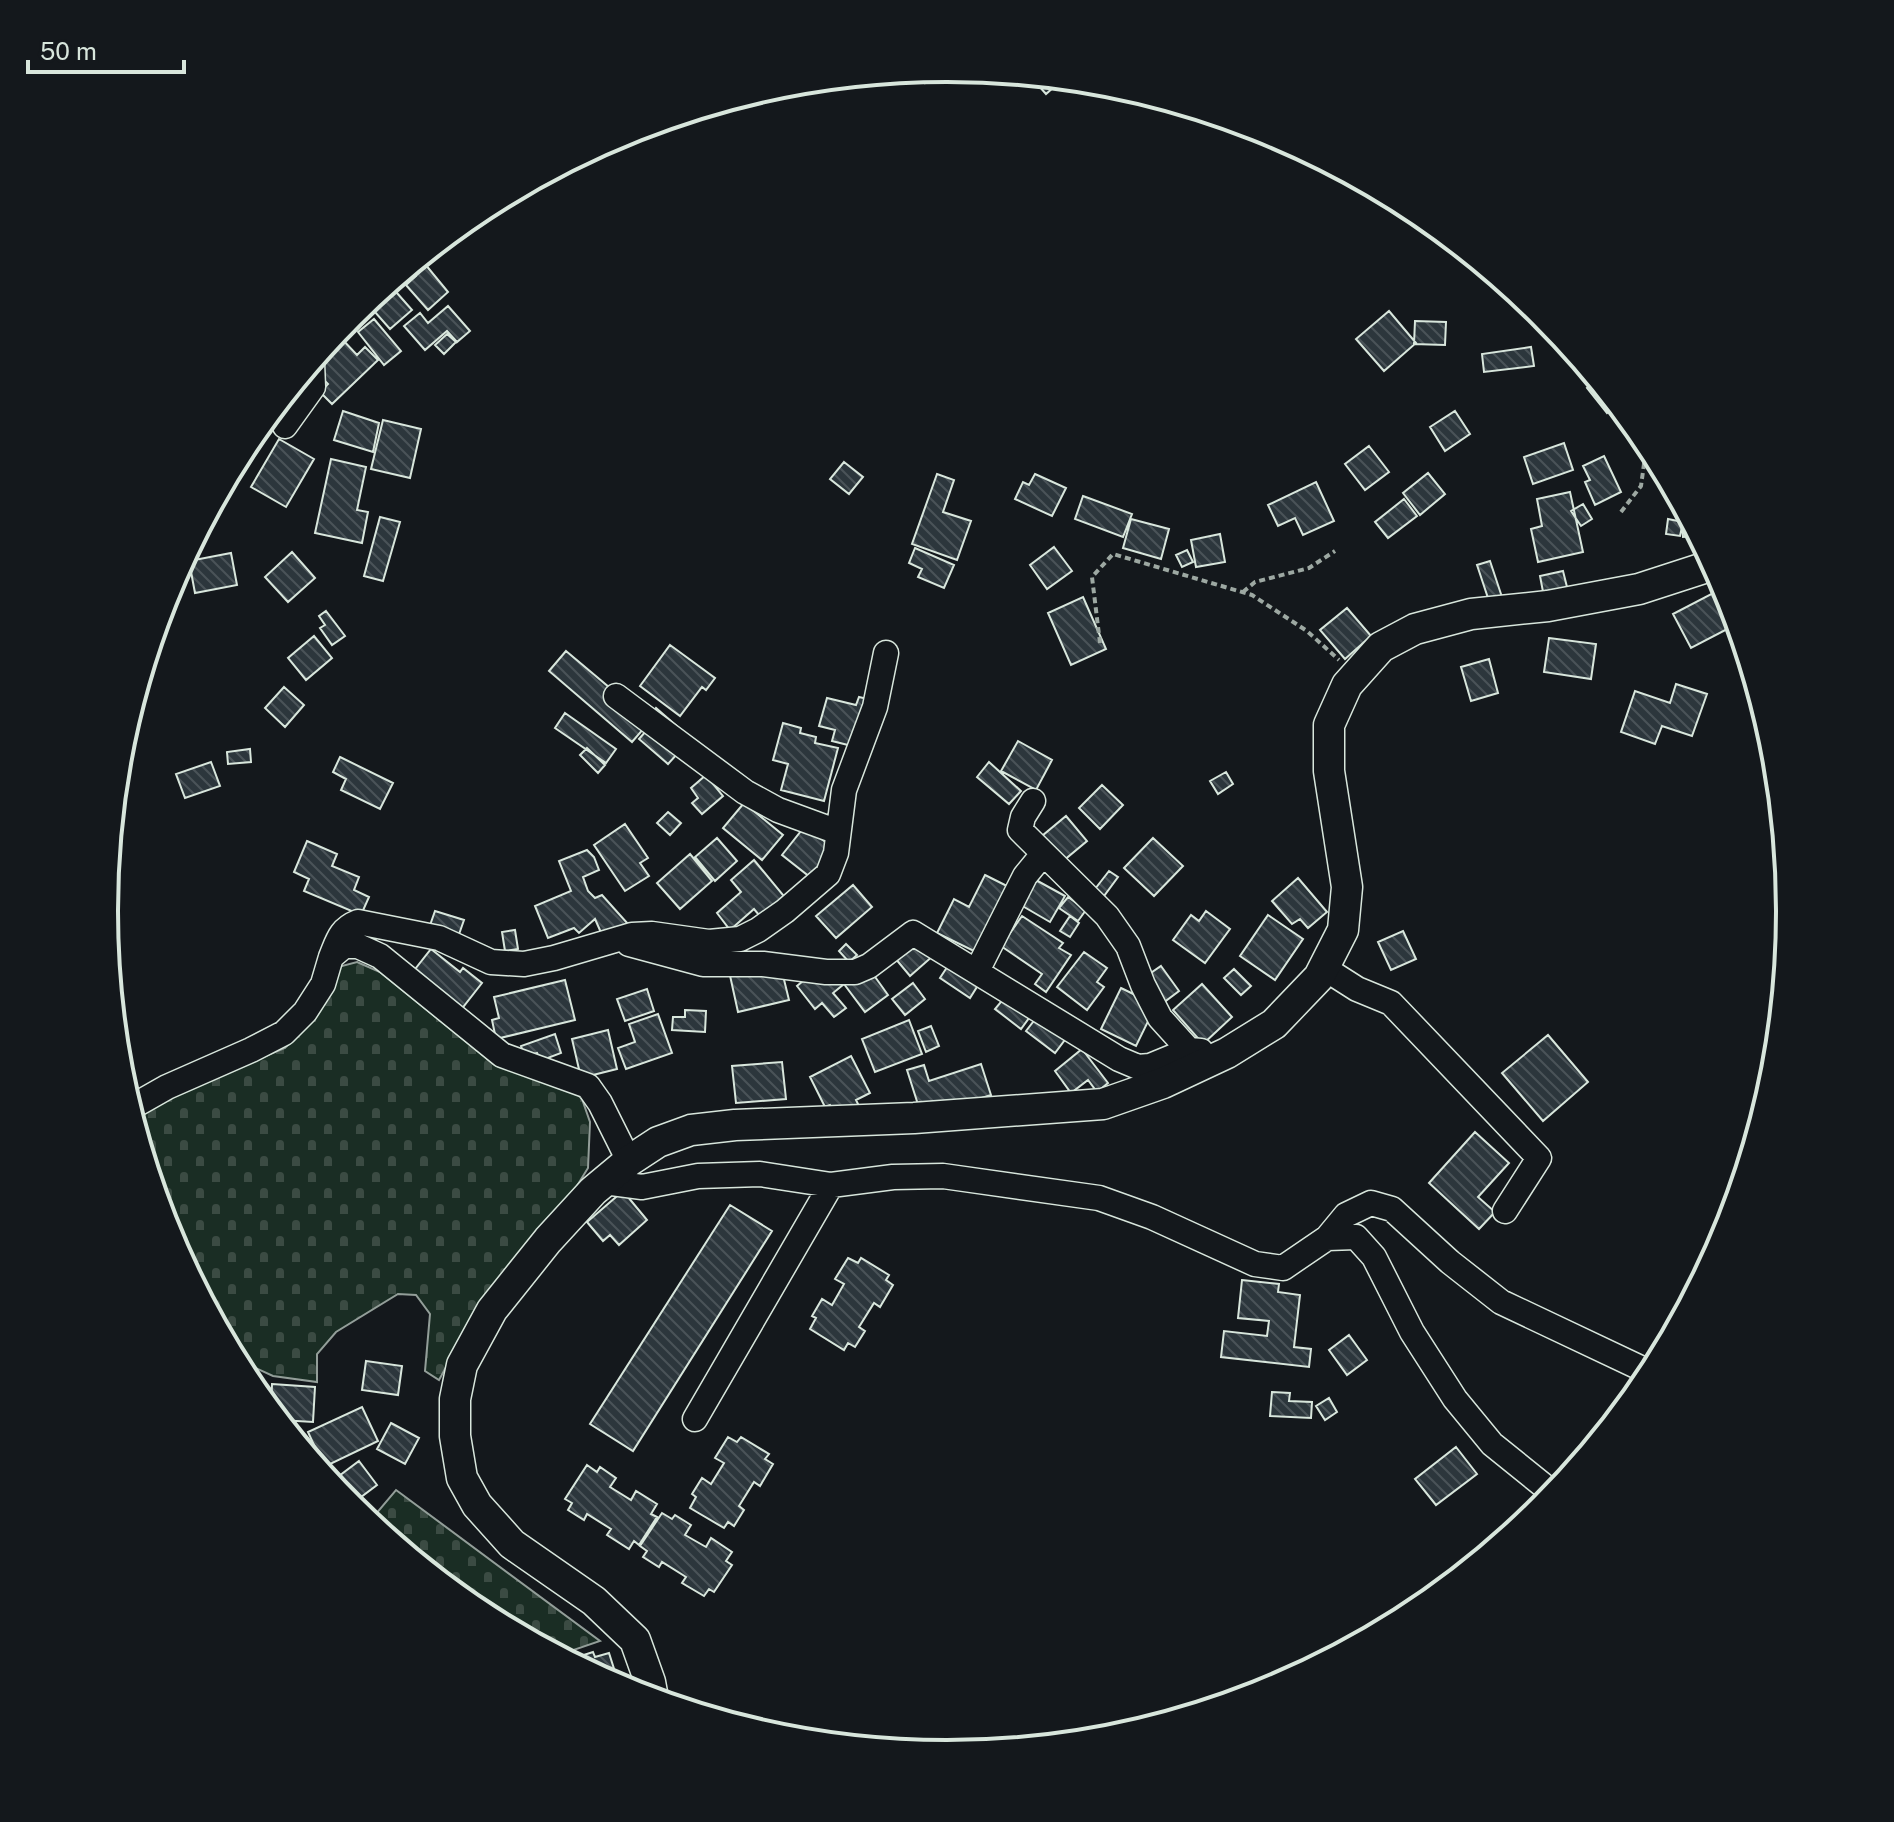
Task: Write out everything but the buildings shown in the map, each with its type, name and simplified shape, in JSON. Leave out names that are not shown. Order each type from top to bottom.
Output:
[{"type":"main road","points":[[650,1685],[635,1640],[594,1601],[512,1544],[477,1505],[462,1478],[455,1436],[455,1399],[462,1365],[492,1310],[548,1240],[604,1182],[629,1161],[658,1142],[691,1130],[1103,1104],[1163,1083],[1227,1053],[1274,1024],[1319,977],[1343,930],[1347,887],[1329,771],[1329,725],[1347,685],[1381,647],[1415,629],[1471,614],[1548,606],[1639,589],[1702,569]]},
{"type":"street","points":[[285,426],[313,387],[313,378]]},
{"type":"street","points":[[141,1102],[284,1033],[305,1012],[323,984],[340,934],[346,927],[358,922],[439,938],[491,962],[524,964],[632,935],[652,934],[709,942],[740,939],[785,911],[828,874],[836,853],[844,790],[875,707],[886,653]]},
{"type":"street","points":[[616,696],[745,792],[778,810],[838,832]]},
{"type":"street","points":[[1033,801],[1023,817],[1020,830],[1107,916],[1128,946],[1160,1018],[1189,1050]]},
{"type":"street","points":[[977,971],[1025,876],[1043,854]]},
{"type":"street","points":[[615,940],[703,964],[763,964],[826,972],[855,972],[869,966],[913,933],[1119,1059],[1138,1067],[1150,1066],[1189,1050],[1227,1053]]},
{"type":"street","points":[[331,957],[344,946],[358,946],[380,956],[502,1055],[588,1086],[629,1161]]},
{"type":"street","points":[[1324,968],[1357,989],[1391,1003],[1539,1158],[1505,1211]]},
{"type":"street","points":[[604,1182],[642,1187],[698,1176],[760,1174],[831,1185],[893,1177],[943,1176],[1099,1198],[1152,1217],[1255,1264],[1283,1268],[1327,1238],[1346,1215],[1371,1203],[1392,1209],[1450,1262],[1501,1302],[1639,1367]]},
{"type":"street","points":[[695,1419],[831,1185]]},
{"type":"street","points":[[1327,1238],[1356,1237],[1374,1257],[1412,1332],[1455,1399],[1492,1444],[1544,1486]]},
{"type":"path","points":[[1621,512],[1641,486],[1644,463]]},
{"type":"path","points":[[1243,592],[1255,582],[1309,568],[1335,551]]},
{"type":"path","points":[[1100,643],[1092,577],[1113,554],[1252,595],[1307,631],[1356,675]]},
{"type":"green space","points":[[357,962],[380,972],[495,1065],[567,1084],[582,1099],[590,1122],[588,1168],[567,1202],[469,1325],[439,1380],[425,1371],[430,1314],[416,1295],[398,1294],[336,1332],[317,1354],[317,1382],[273,1376],[255,1368],[203,1278],[181,1228],[146,1126],[144,1107],[285,1048],[307,1027],[338,967]]},
{"type":"green space","points":[[396,1490],[600,1641],[572,1651],[532,1629],[442,1569],[377,1512]]}]
